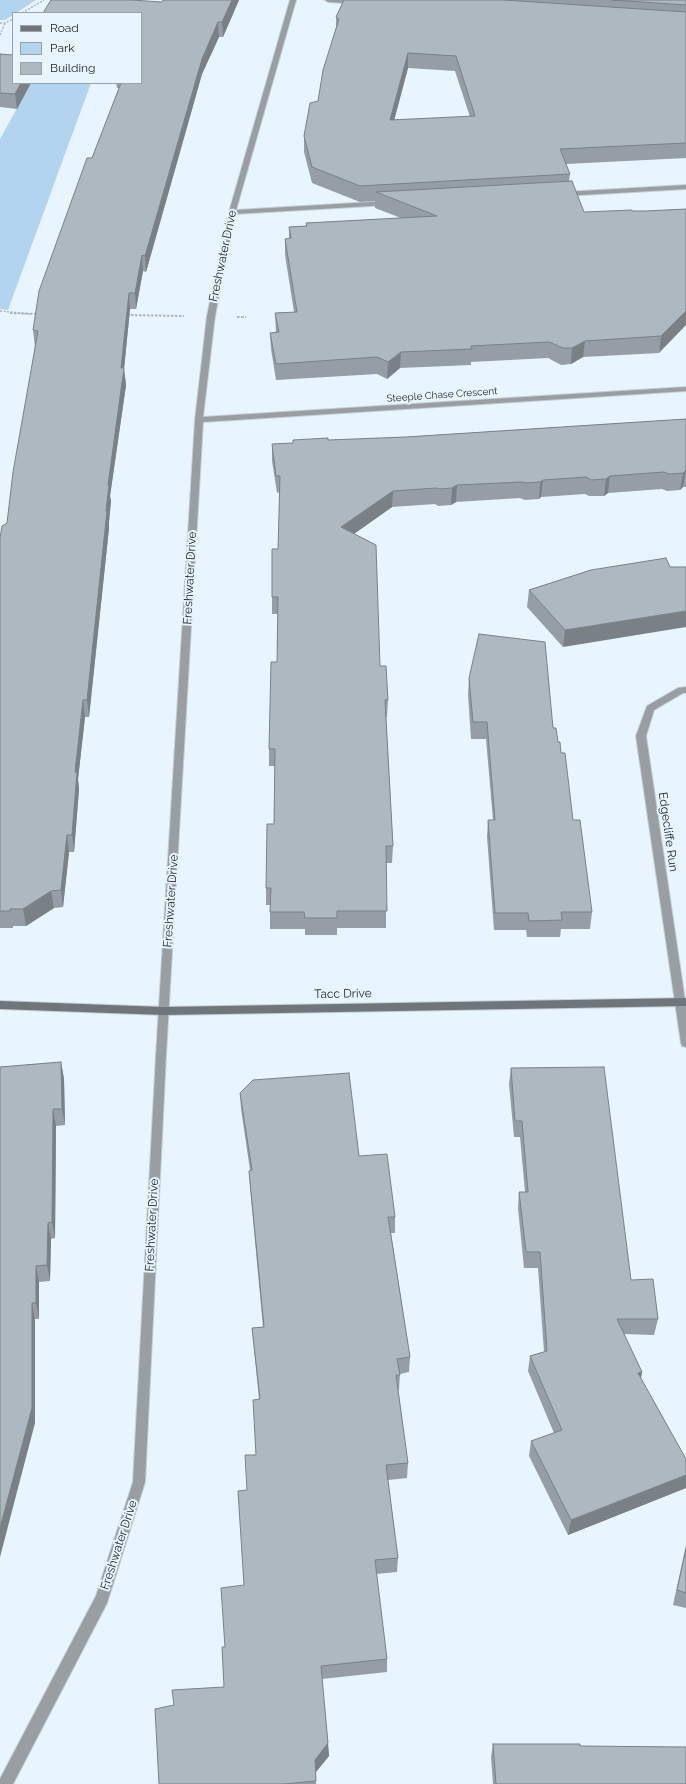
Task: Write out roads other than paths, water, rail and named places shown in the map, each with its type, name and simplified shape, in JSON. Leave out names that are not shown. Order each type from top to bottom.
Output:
[{"type":"street","name":"Freshwater Drive","points":[[5,1784],[102,1598],[139,1482],[164,1011],[200,420],[211,316],[232,212],[293,0]]},
{"type":"street","points":[[328,0],[361,2]]},
{"type":"street","points":[[552,194],[686,187]]},
{"type":"street","points":[[232,212],[393,203]]},
{"type":"street","name":"Steeple Chase Crescent","points":[[200,420],[686,389]]},
{"type":"street","name":"Edgecliffe Run","points":[[686,690],[681,690],[650,708],[641,736],[683,1002],[686,1043]]},
{"type":"street","name":"Tacc Drive","points":[[0,1005],[164,1011],[447,1004],[683,1002]]}]
